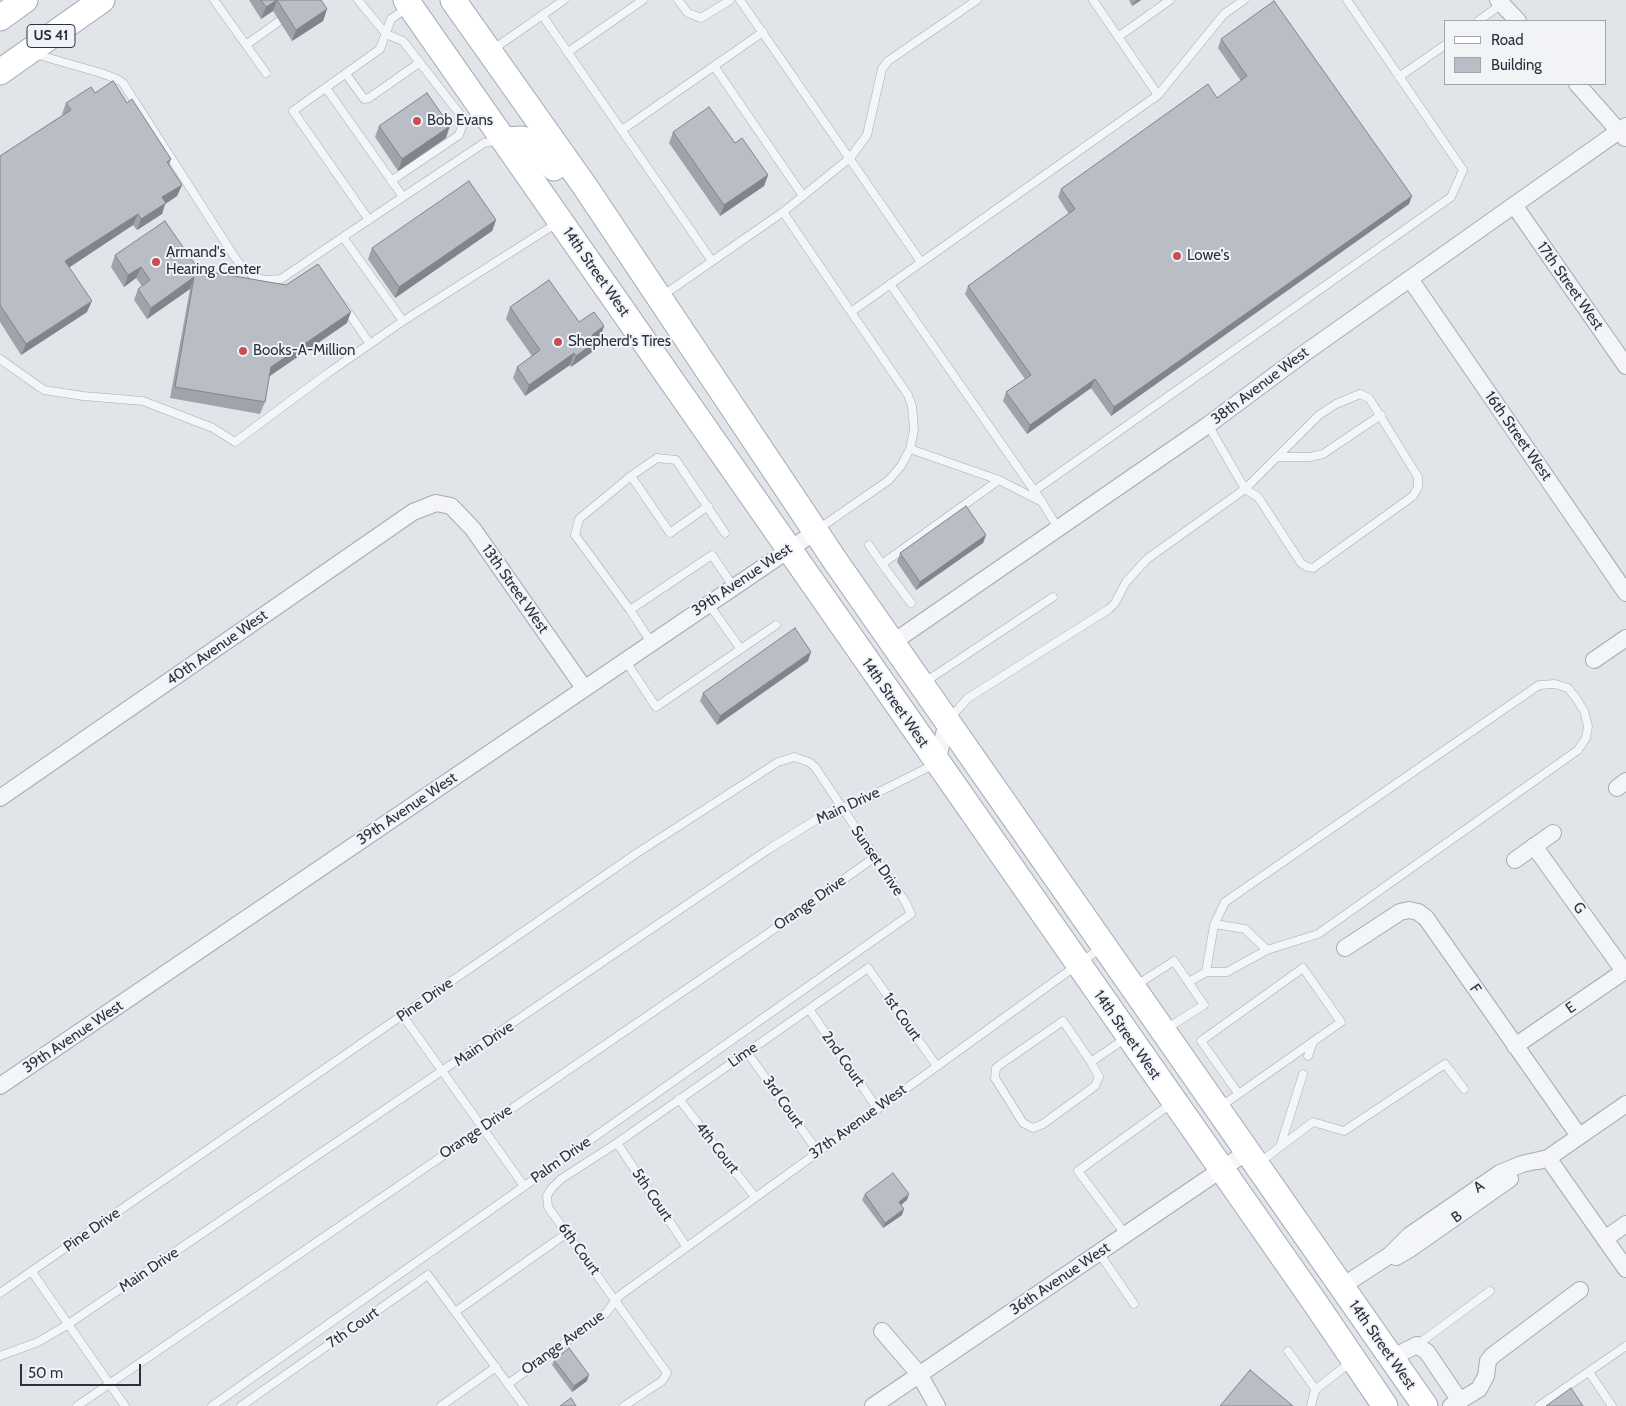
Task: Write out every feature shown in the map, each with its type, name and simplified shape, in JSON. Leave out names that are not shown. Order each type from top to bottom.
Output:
[{"type":"main road","name":"US 41","points":[[0,18],[25,0]]},
{"type":"main road","name":"US 41","points":[[0,72],[102,0]]},
{"type":"main road","name":"14th Street West","points":[[453,0],[584,185],[815,532],[1102,946],[1426,1406]]},
{"type":"main road","name":"14th Street West","points":[[408,3],[561,220],[1385,1406]]},
{"type":"main road","points":[[504,140],[522,139],[534,143],[568,187],[631,257]]},
{"type":"street","points":[[1500,2],[1517,20]]},
{"type":"street","points":[[1578,85],[1624,131]]},
{"type":"street","name":"38th Avenue West","points":[[892,643],[1208,425],[1302,355],[1624,131]]},
{"type":"street","name":"17th Street West","points":[[1514,206],[1626,366]]},
{"type":"street","name":"16th Street West","points":[[1410,279],[1626,593]]},
{"type":"street","name":"13th Street West","points":[[436,502],[451,506],[473,529],[584,688]]},
{"type":"street","name":"40th Avenue West","points":[[0,798],[414,512],[436,502]]},
{"type":"street","name":"39th Avenue West","points":[[0,1086],[788,548],[815,532]]},
{"type":"street","points":[[1594,660],[1626,638]]},
{"type":"street","points":[[937,763],[947,721]]},
{"type":"street","points":[[1515,860],[1553,833]]},
{"type":"street","name":"G","points":[[1534,846],[1625,970]]},
{"type":"street","name":"F","points":[[1345,948],[1400,912],[1409,910],[1418,912],[1426,918],[1579,1136]]},
{"type":"street","name":"E","points":[[1515,1046],[1625,970]]},
{"type":"street","name":"A","points":[[1341,1287],[1390,1255],[1410,1235],[1500,1173],[1522,1164],[1548,1158],[1626,1104]]},
{"type":"street","points":[[1548,1158],[1626,1269]]},
{"type":"street","name":"36th Avenue West","points":[[873,1406],[1222,1170],[1252,1159]]},
{"type":"street","points":[[1606,1238],[1626,1224]]},
{"type":"street","points":[[1391,1358],[1417,1345],[1428,1352],[1456,1403],[1479,1389],[1486,1376],[1488,1361],[1492,1356],[1580,1290]]},
{"type":"street","points":[[882,1331],[919,1374],[937,1406]]},
{"type":"lane","points":[[214,0],[266,73]]},
{"type":"lane","points":[[358,0],[386,34],[403,41],[459,113],[463,123],[459,135],[392,181]]},
{"type":"lane","points":[[490,52],[564,0]]},
{"type":"lane","points":[[568,52],[642,0]]},
{"type":"lane","points":[[678,0],[688,13],[701,18],[730,0]]},
{"type":"lane","points":[[740,0],[922,262]]},
{"type":"lane","points":[[659,299],[783,212],[850,158],[866,135],[879,78],[888,61],[977,0]]},
{"type":"lane","points":[[1093,0],[1158,95]]},
{"type":"lane","points":[[1118,37],[1170,0]]},
{"type":"lane","points":[[851,312],[1158,95],[1224,14],[1244,0]]},
{"type":"lane","points":[[1034,491],[1451,197],[1463,170],[1347,0]]},
{"type":"lane","points":[[1479,20],[1500,2]]},
{"type":"lane","points":[[369,220],[293,111],[380,49],[391,19],[408,3]]},
{"type":"lane","points":[[542,15],[712,261]]},
{"type":"lane","points":[[246,44],[278,22]]},
{"type":"lane","points":[[622,130],[763,32]]},
{"type":"lane","points":[[1399,77],[1444,46]]},
{"type":"lane","points":[[28,52],[101,73],[122,83],[234,256],[248,273],[265,280],[281,279],[484,143],[504,140]]},
{"type":"lane","points":[[346,74],[364,99],[369,98],[420,63]]},
{"type":"lane","points":[[714,66],[803,196]]},
{"type":"lane","points":[[326,88],[403,197]]},
{"type":"lane","points":[[783,212],[908,396],[914,419],[910,449],[901,466],[889,480],[815,532]]},
{"type":"lane","points":[[0,359],[44,390],[83,396],[143,401],[213,428],[235,442],[370,344],[561,220]]},
{"type":"lane","points":[[343,237],[403,322]]},
{"type":"lane","points":[[312,258],[318,266]]},
{"type":"lane","points":[[890,284],[1042,502],[1058,528]]},
{"type":"lane","points":[[338,297],[370,344]]},
{"type":"lane","points":[[947,721],[968,698],[1109,609],[1115,603],[1132,574],[1147,559],[1245,489],[1318,415],[1352,397],[1360,394],[1369,398],[1418,477],[1418,487],[1413,496],[1314,568],[1307,567],[1301,563],[1258,497],[1245,489],[1208,425]]},
{"type":"lane","points":[[1277,457],[1310,457],[1323,454],[1381,415]]},
{"type":"lane","points":[[910,449],[999,480],[1042,502]]},
{"type":"lane","points":[[651,642],[575,535],[579,520],[630,476],[658,458],[676,460],[725,533]]},
{"type":"lane","points":[[630,476],[670,533],[708,506]]},
{"type":"lane","points":[[882,564],[999,480]]},
{"type":"lane","points":[[869,545],[911,603]]},
{"type":"lane","points":[[630,610],[712,555],[733,586]]},
{"type":"lane","points":[[921,684],[1053,597]]},
{"type":"lane","points":[[708,603],[740,648]]},
{"type":"lane","points":[[625,660],[656,707],[776,625]]},
{"type":"lane","points":[[1189,982],[1206,972],[1227,972],[1267,950],[1318,934],[1578,750],[1586,738],[1588,726],[1584,711],[1568,688],[1555,684],[1539,685],[1225,902],[1214,924],[1206,972]]},
{"type":"lane","name":"Pine Drive","points":[[0,1293],[637,853],[783,759],[800,758],[815,767],[842,809]]},
{"type":"lane","name":"Main Drive","points":[[0,1356],[38,1342],[68,1325],[769,849],[830,811],[842,809],[937,763]]},
{"type":"lane","name":"Sunset Drive","points":[[842,809],[906,903],[911,914]]},
{"type":"lane","name":"Orange Drive","points":[[76,1406],[759,939],[875,857]]},
{"type":"lane","name":"Palm Drive","points":[[212,1406],[911,914]]},
{"type":"lane","points":[[1214,924],[1245,929],[1267,950]]},
{"type":"lane","name":"37th Avenue West","points":[[616,1300],[686,1246],[1102,946]]},
{"type":"lane","points":[[1133,988],[1174,961],[1189,982],[1204,1005],[1163,1031]]},
{"type":"lane","name":"1st Court","points":[[868,968],[936,1065]]},
{"type":"lane","name":"Lime","points":[[617,1143],[868,968]]},
{"type":"lane","points":[[1217,1109],[1341,1022],[1303,968],[1201,1040],[1238,1093]]},
{"type":"lane","name":"2nd Court","points":[[809,1009],[877,1108]]},
{"type":"lane","points":[[403,1016],[524,1186]]},
{"type":"lane","points":[[1063,1021],[1091,1062],[1099,1077],[1095,1086],[1043,1124],[1032,1128],[1023,1123],[997,1083],[996,1068],[1063,1021]]},
{"type":"lane","points":[[1091,1062],[1128,1037]]},
{"type":"lane","points":[[1308,1056],[1313,1042]]},
{"type":"lane","name":"3rd Court","points":[[748,1052],[818,1152]]},
{"type":"lane","points":[[1252,1159],[1280,1147],[1313,1122],[1344,1131],[1445,1064],[1464,1089]]},
{"type":"lane","points":[[1280,1147],[1303,1074]]},
{"type":"lane","name":"4th Court","points":[[679,1099],[754,1197]]},
{"type":"lane","points":[[1126,1235],[1078,1171],[1173,1101]]},
{"type":"lane","name":"6th Court","points":[[617,1143],[561,1179],[547,1196],[548,1207],[667,1373],[662,1381],[624,1406]]},
{"type":"lane","name":"5th Court","points":[[617,1143],[686,1246]]},
{"type":"lane","points":[[522,1403],[456,1312],[567,1233]]},
{"type":"lane","points":[[1099,1253],[1134,1304]]},
{"type":"lane","points":[[32,1272],[125,1406]]},
{"type":"lane","name":"7th Court","points":[[241,1406],[428,1275],[456,1312]]},
{"type":"lane","points":[[1417,1345],[1490,1291]]},
{"type":"lane","name":"Orange Avenue","points":[[508,1384],[606,1313],[616,1300]]},
{"type":"lane","points":[[1539,1406],[1626,1346]]},
{"type":"lane","points":[[1288,1351],[1316,1390]]},
{"type":"lane","points":[[1311,1406],[1316,1390],[1353,1360]]},
{"type":"lane","points":[[441,1406],[496,1367]]},
{"type":"lane","points":[[1589,1372],[1612,1406]]},
{"type":"building","points":[[261,0],[277,0],[266,7]]},
{"type":"building","points":[[277,0],[321,0],[327,9],[296,30]]},
{"type":"building","name":"Lowe's","points":[[1274,1],[1412,196],[1114,407],[1095,379],[1030,425],[1006,392],[1031,375],[968,286],[1075,209],[1061,189],[1208,84],[1217,98],[1247,76],[1221,39]]},
{"type":"building","points":[[113,81],[127,103],[132,99],[171,159],[167,162],[182,185],[162,197],[166,203],[141,219],[138,214],[65,261],[92,301],[26,344],[0,305],[0,156],[71,110],[66,103],[91,87],[95,93]]},
{"type":"building","name":"Bob Evans","points":[[427,93],[450,126],[402,159],[379,126]]},
{"type":"building","points":[[709,107],[735,143],[742,138],[768,175],[724,205],[673,132]]},
{"type":"building","points":[[469,181],[496,220],[399,287],[372,248]]},
{"type":"building","name":"Books-A-Million","points":[[165,221],[199,270],[286,285],[318,264],[351,312],[271,367],[265,402],[175,387],[194,277],[151,308],[138,289],[150,280],[141,267],[128,275],[115,255]]},
{"type":"building","name":"Shepherd's Tires","points":[[549,280],[579,322],[594,312],[604,326],[592,335],[597,341],[576,356],[574,353],[529,385],[517,367],[540,350],[510,307]]},
{"type":"building","points":[[966,506],[986,535],[920,582],[900,553]]},
{"type":"building","points":[[795,628],[811,652],[720,716],[703,693]]},
{"type":"building","points":[[893,1173],[909,1194],[899,1202],[904,1209],[885,1223],[865,1194]]},
{"type":"building","points":[[569,1348],[589,1375],[574,1386],[554,1360]]},
{"type":"building","points":[[1250,1370],[1293,1406],[1220,1406]]},
{"type":"building","points":[[1571,1388],[1583,1406],[1546,1406]]},
{"type":"building","points":[[571,1398],[576,1406],[560,1406]]},
{"type":"place","name":"Bob Evans","points":[[417,121]]},
{"type":"place","name":"Lowe's","points":[[1177,256]]},
{"type":"place","name":"Armand's Hearing Center","points":[[156,262]]},
{"type":"place","name":"Shepherd's Tires","points":[[558,342]]},
{"type":"place","name":"Books-A-Million","points":[[243,351]]}]
